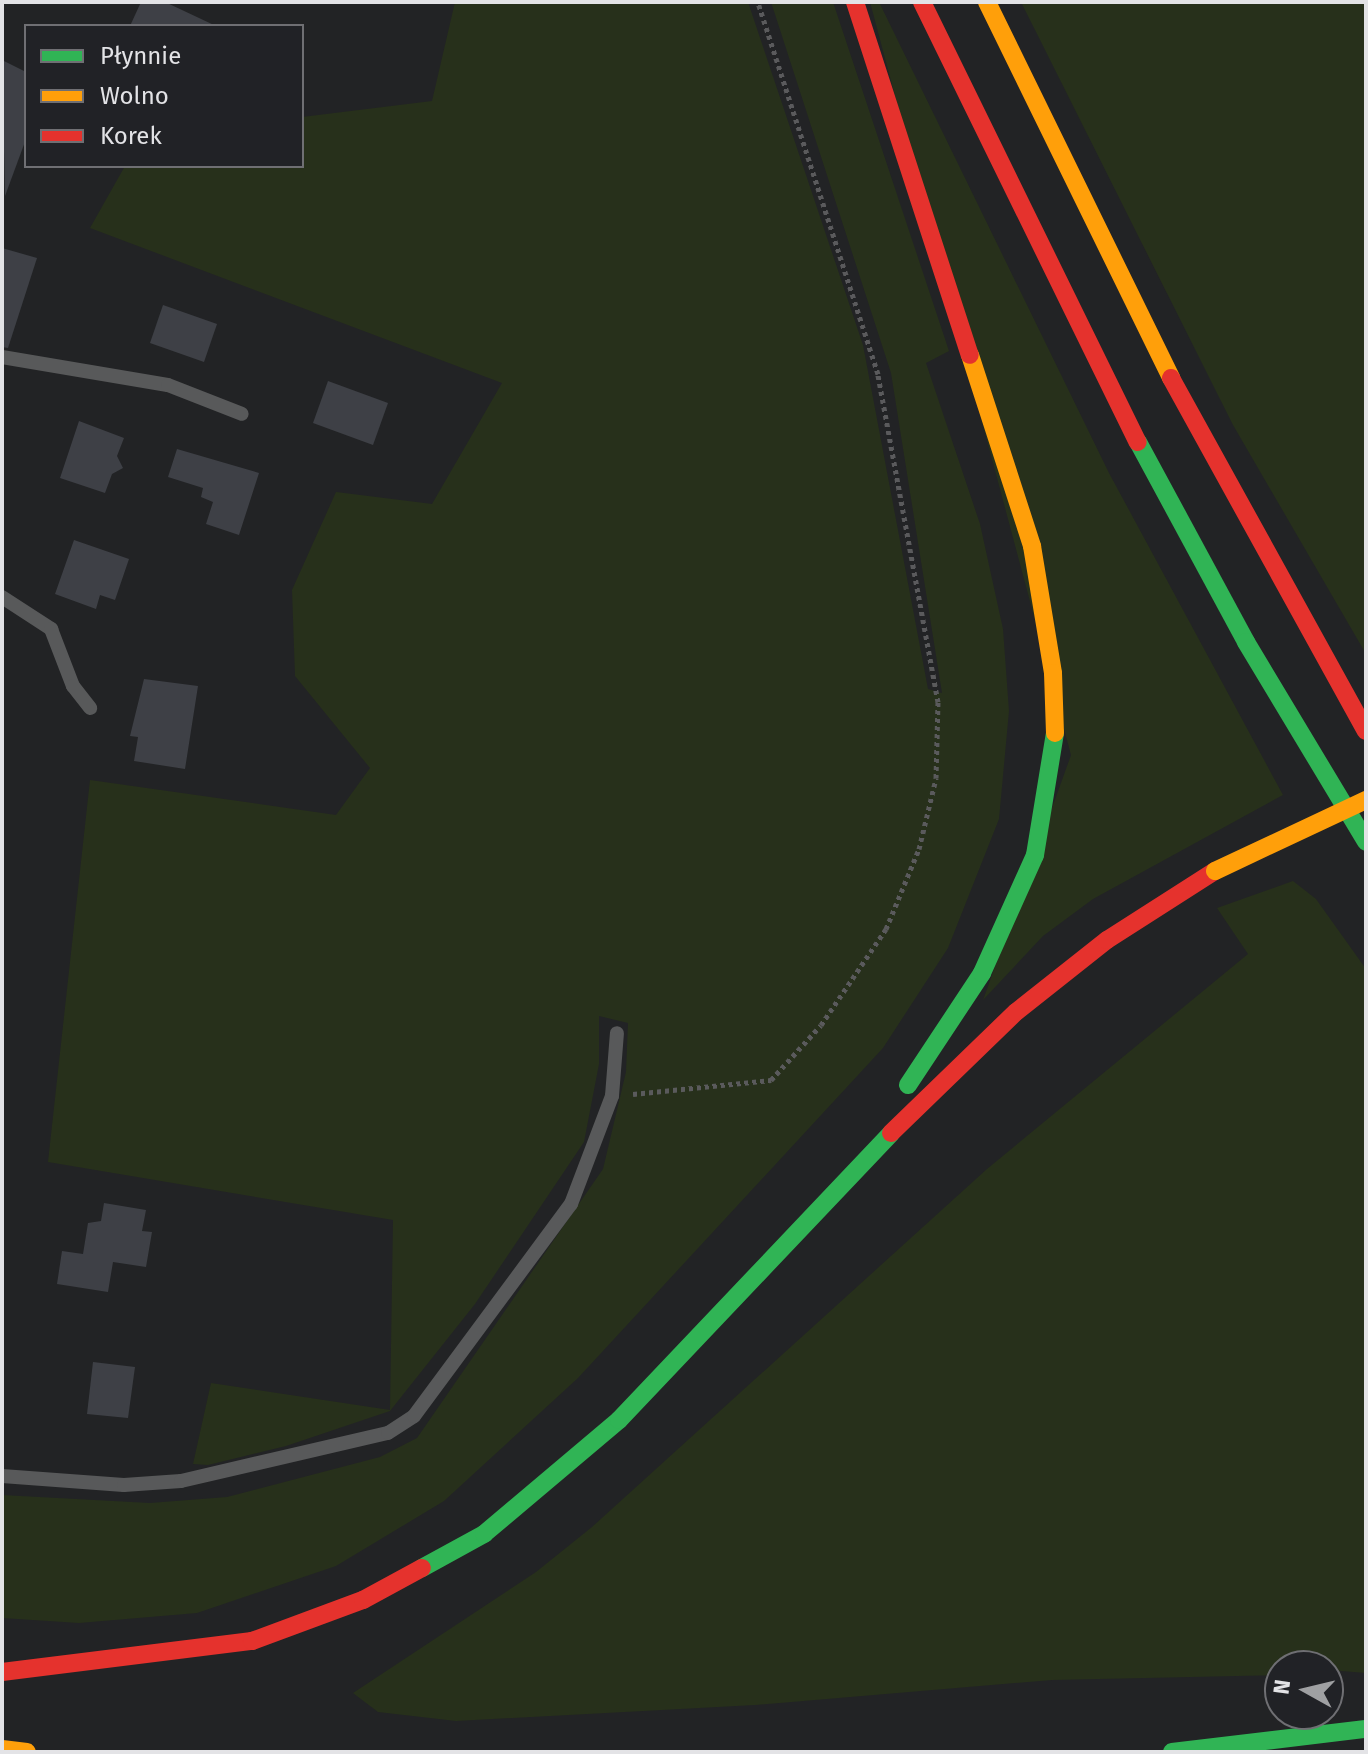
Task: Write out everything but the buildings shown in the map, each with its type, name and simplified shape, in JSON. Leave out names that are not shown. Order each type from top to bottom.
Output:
[{"type":"highway","points":[[835,1187],[950,1026],[1014,912],[1035,855],[1055,730],[1045,610],[1032,546],[855,2]]},
{"type":"highway","points":[[922,2],[1093,360],[1246,642],[1366,842]]},
{"type":"highway","points":[[987,2],[1147,335],[1366,731]]},
{"type":"highway","points":[[2,1672],[252,1641],[428,1569],[519,1510],[619,1420],[835,1187],[1016,1012],[1107,940],[1215,871],[1366,800]]},
{"type":"highway","points":[[1172,1752],[1366,1729]]},
{"type":"highway","points":[[2,1749],[27,1752]]},
{"type":"lane","points":[[2,357],[168,385],[242,414]]},
{"type":"lane","points":[[2,597],[51,629],[73,686],[90,708]]},
{"type":"lane","points":[[2,1476],[124,1485],[181,1481],[388,1433],[414,1416],[571,1204],[612,1096],[617,1033]]},
{"type":"path","points":[[612,1096],[771,1080],[821,1025],[886,929],[919,849],[936,778],[938,702],[878,374],[758,2]]},
{"type":"green space","points":[[455,2],[748,2],[863,345],[928,689],[942,693],[891,373],[771,2],[833,2],[949,351],[926,363],[980,524],[1003,629],[1009,711],[999,819],[948,948],[883,1048],[578,1378],[444,1501],[336,1566],[197,1613],[79,1623],[2,1618],[2,1495],[150,1503],[227,1497],[380,1457],[417,1438],[603,1169],[626,1072],[628,1023],[599,1016],[599,1064],[584,1142],[475,1304],[390,1411],[286,1446],[208,1465],[193,1464],[211,1383],[390,1410],[393,1220],[48,1162],[90,780],[336,815],[370,768],[295,676],[292,590],[336,492],[432,504],[502,383],[90,228],[124,168],[304,168],[304,117],[432,101]]},
{"type":"green space","points":[[870,2],[879,2],[1109,473],[1283,795],[1093,899],[1043,936],[983,1000],[1071,755]]},
{"type":"green space","points":[[1021,2],[1366,2],[1366,654],[1233,425]]},
{"type":"green space","points":[[1293,881],[1316,899],[1366,969],[1366,1673],[1344,1671],[1344,1650],[1264,1650],[1264,1675],[1052,1680],[755,1705],[456,1721],[378,1712],[353,1693],[536,1572],[592,1527],[987,1169],[1248,954],[1217,908]]},
{"type":"traffic: fast","points":[[1138,442],[1246,642],[1366,842]]},
{"type":"traffic: fast","points":[[908,1085],[982,973],[1035,855],[1055,733]]},
{"type":"traffic: fast","points":[[422,1568],[484,1534],[619,1420],[891,1133]]},
{"type":"traffic: fast","points":[[1172,1752],[1366,1729]]},
{"type":"traffic: slow","points":[[987,2],[1171,378]]},
{"type":"traffic: slow","points":[[970,355],[1032,546],[1053,673],[1055,733]]},
{"type":"traffic: slow","points":[[1215,871],[1366,800]]},
{"type":"traffic: slow","points":[[2,1749],[27,1752]]},
{"type":"traffic: jam","points":[[855,2],[970,355]]},
{"type":"traffic: jam","points":[[922,2],[1138,442]]},
{"type":"traffic: jam","points":[[1171,378],[1366,731]]},
{"type":"traffic: jam","points":[[891,1133],[1016,1012],[1107,940],[1215,871]]},
{"type":"traffic: jam","points":[[2,1672],[252,1641],[363,1600],[422,1568]]}]
